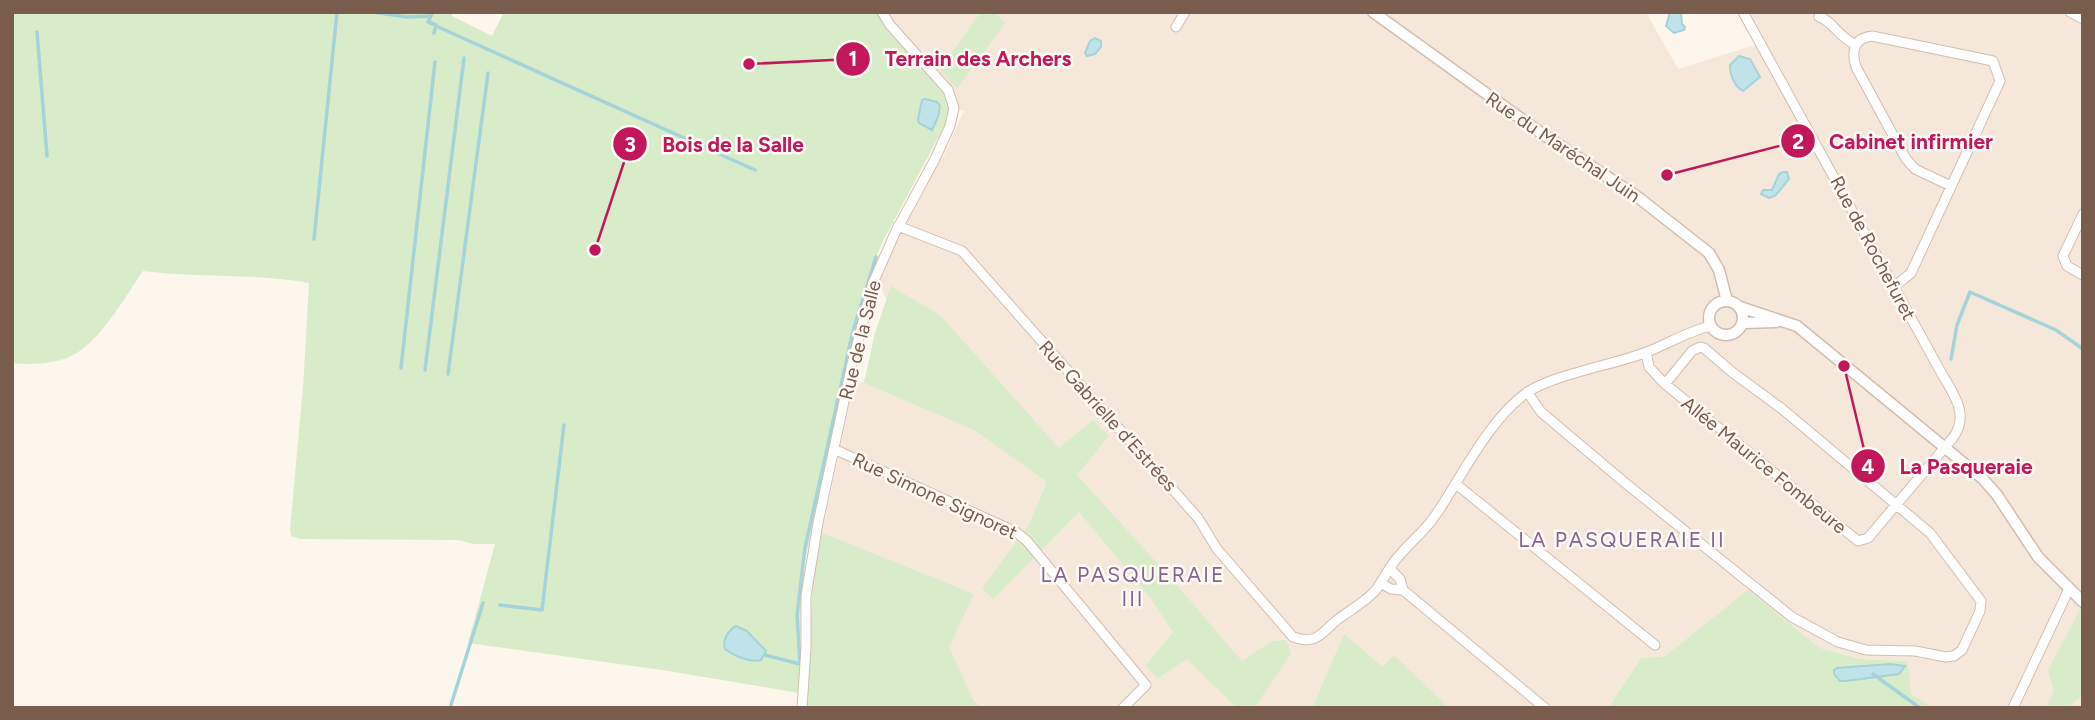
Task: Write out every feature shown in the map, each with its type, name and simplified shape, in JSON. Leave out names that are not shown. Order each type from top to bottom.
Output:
[{"type":"street","name":"Rue de la Salle","points":[[802,708],[806,596],[834,449],[873,282],[898,226],[935,159],[950,126],[954,108],[948,90],[890,25],[882,12]]},
{"type":"street","points":[[1176,27],[1185,12]]},
{"type":"street","name":"Rue du Maréchal Juin","points":[[1373,12],[1541,133],[1639,198],[1709,253],[1719,270],[1727,301]]},
{"type":"street","name":"Rue de Rochefuret","points":[[1743,12],[1961,411],[1959,429],[1944,447]]},
{"type":"street","points":[[2070,12],[2083,19]]},
{"type":"street","points":[[1819,16],[1826,18],[1844,40],[1855,44]]},
{"type":"street","points":[[1894,287],[1911,273],[2000,81],[1993,61],[1872,36],[1862,37],[1855,44],[1853,55],[1856,67],[1906,159],[1915,169],[1951,186]]},
{"type":"street","points":[[2083,214],[2063,256],[2067,265],[2083,275]]},
{"type":"street","name":"Rue Gabrielle d’Estrées","points":[[898,226],[962,251],[1198,518],[1217,549],[1293,637],[1305,641],[1317,638],[1366,600],[1381,583]]},
{"type":"street","points":[[1740,307],[1743,323],[1736,333],[1728,336],[1717,333],[1709,319],[1712,308],[1719,302],[1727,301],[1797,327],[1988,484],[2038,558],[2083,602]]},
{"type":"street","points":[[1743,323],[1789,322]]},
{"type":"street","points":[[1545,708],[1403,590],[1391,589],[1381,583],[1396,559],[1432,520],[1490,432],[1513,405],[1528,393],[1544,384],[1646,352],[1700,328],[1711,326]]},
{"type":"street","points":[[1528,393],[1542,412],[1624,482],[1792,617],[1820,634],[1852,648],[1915,651],[1946,657],[1959,653],[1980,611],[1981,601],[1936,540],[1781,408],[1704,348],[1692,351],[1665,384]]},
{"type":"street","name":"Allée Maurice Fombeure","points":[[1646,352],[1649,367],[1665,384],[1858,541],[1868,538],[1944,447]]},
{"type":"street","name":"Rue Simone Signoret","points":[[834,449],[1016,532],[1027,541],[1146,685],[1123,708]]},
{"type":"street","points":[[1456,484],[1656,645]]},
{"type":"street","points":[[1391,569],[1400,579],[1403,590]]},
{"type":"street","points":[[2013,708],[2069,589]]},
{"type":"shaded area","points":[[882,12],[1646,12],[1678,69],[1755,45],[1751,12],[2070,12],[2083,19],[2083,708],[1934,708],[1911,694],[1908,661],[1860,659],[1820,648],[1748,591],[1665,656],[1641,658],[1608,708],[1432,708],[1344,635],[1312,708],[982,708],[822,533],[853,388],[862,382],[873,366],[891,314],[877,274],[898,226],[944,155],[964,111],[954,108]]},
{"type":"green space","points":[[12,12],[453,12],[452,16],[492,36],[504,12],[882,12],[948,90],[954,108],[882,243],[853,331],[806,556],[801,595],[799,693],[662,670],[468,643],[495,544],[473,544],[459,540],[300,539],[291,536],[309,283],[143,271],[110,320],[79,352],[54,362],[12,363]]},
{"type":"green space","points":[[981,12],[995,12],[1005,23],[957,89],[940,69]]},
{"type":"green space","points":[[891,286],[940,315],[1059,448],[1093,420],[1109,436],[1077,475],[1242,661],[1272,641],[1286,640],[1291,654],[1254,708],[1237,708],[1187,659],[1157,679],[1146,665],[1173,632],[1149,596],[1079,512],[993,599],[982,588],[1030,523],[1047,482],[974,430],[864,383],[875,333]]},
{"type":"green space","points":[[822,533],[974,594],[949,647],[973,699],[982,708],[807,708],[813,577]]},
{"type":"green space","points":[[1748,590],[1820,648],[1860,659],[1908,661],[1911,694],[1934,708],[1608,708],[1641,658],[1665,656]]},
{"type":"green space","points":[[2082,606],[2083,695],[2071,708],[2046,708],[2054,691],[2048,670]]},
{"type":"green space","points":[[1344,634],[1383,667],[1394,655],[1449,708],[1312,708]]},
{"type":"water","points":[[1670,12],[1681,12],[1684,30],[1674,33],[1666,26]]},
{"type":"water","points":[[1095,38],[1101,41],[1101,47],[1095,54],[1087,56],[1085,53],[1090,41]]},
{"type":"water","points":[[1739,56],[1750,59],[1760,77],[1743,91],[1735,83],[1730,69],[1730,65]]},
{"type":"water","points":[[922,100],[937,102],[940,106],[932,130],[918,120]]},
{"type":"water","points":[[1787,172],[1789,179],[1775,196],[1769,198],[1761,194],[1763,190],[1772,190],[1779,174]]},
{"type":"water","points":[[736,626],[747,631],[766,651],[761,660],[752,661],[725,649],[726,636]]},
{"type":"water","points":[[1890,664],[1905,666],[1899,674],[1846,681],[1840,681],[1834,674],[1837,668]]},
{"type":"waterway","points":[[314,239],[337,12]]},
{"type":"waterway","points":[[373,12],[407,17],[431,16]]},
{"type":"waterway","points":[[433,12],[428,22],[436,25]]},
{"type":"waterway","points":[[434,33],[436,26],[755,170]]},
{"type":"waterway","points":[[37,32],[47,156]]},
{"type":"waterway","points":[[425,370],[464,58]]},
{"type":"waterway","points":[[401,368],[435,62]]},
{"type":"waterway","points":[[448,374],[488,73]]},
{"type":"waterway","points":[[765,655],[800,664],[797,615],[805,548],[853,331],[876,257]]},
{"type":"waterway","points":[[1951,359],[1957,325],[1970,292],[2056,330],[2083,349]]},
{"type":"waterway","points":[[500,605],[542,610],[564,425]]},
{"type":"waterway","points":[[450,708],[483,603]]},
{"type":"waterway","points":[[1873,674],[1920,708]]},
{"type":"place","name":"Terrain des Archers","points":[[749,64]]},
{"type":"place","name":"Cabinet infirmier","points":[[1667,175]]},
{"type":"place","name":"Bois de la Salle","points":[[595,250]]},
{"type":"place","name":"La Pasqueraie","points":[[1844,366]]},
{"type":"district","name":"LA PASQUERAIE II","points":[[1622,539]]},
{"type":"district","name":"LA PASQUERAIE III","points":[[1133,586]]}]
